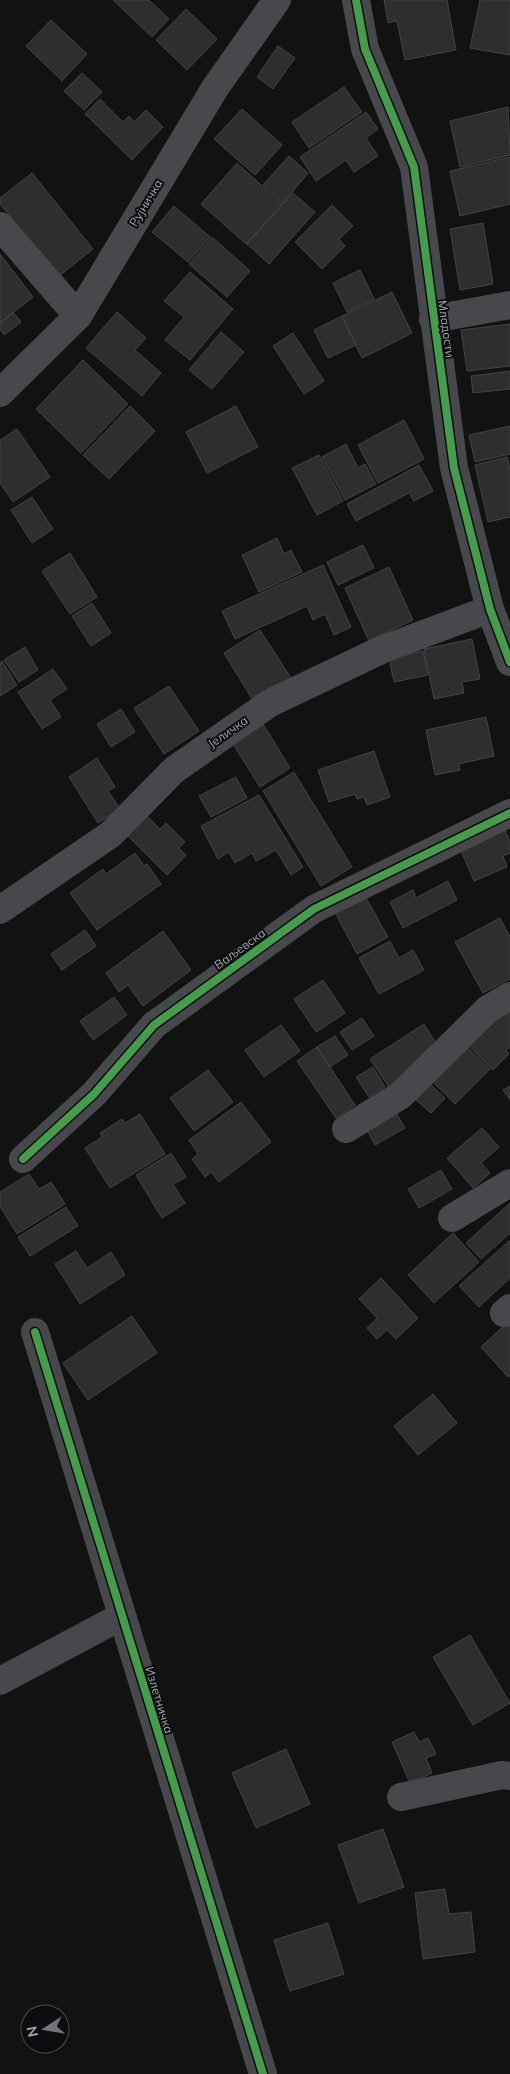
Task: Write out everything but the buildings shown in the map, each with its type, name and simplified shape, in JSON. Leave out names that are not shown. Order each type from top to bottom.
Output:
[{"type":"street","name":"Рујничка","points":[[0,393],[78,316],[216,88],[277,0]]},
{"type":"street","name":"Младости","points":[[356,0],[365,49],[414,167],[454,468],[490,609],[510,662]]},
{"type":"street","points":[[0,226],[78,316]]},
{"type":"street","points":[[433,319],[510,305]]},
{"type":"street","name":"Јеличка","points":[[0,910],[111,834],[174,770],[270,703],[381,650],[490,609]]},
{"type":"street","name":"Ваљевска","points":[[23,1159],[94,1094],[154,1025],[314,909],[510,813]]},
{"type":"street","points":[[346,1129],[401,1095],[488,1010],[510,996]]},
{"type":"street","points":[[452,1218],[510,1183]]},
{"type":"street","name":"Излетничка","points":[[35,1332],[263,2074]]},
{"type":"street","points":[[0,1681],[122,1616]]},
{"type":"street","points":[[401,1797],[502,1775],[510,1776]]},
{"type":"cycle path","points":[[356,0],[365,49],[414,167],[454,468],[490,609],[510,662]]},
{"type":"cycle path","points":[[23,1159],[94,1094],[154,1025],[314,909],[510,813]]},
{"type":"cycle path","points":[[35,1332],[263,2074]]}]
